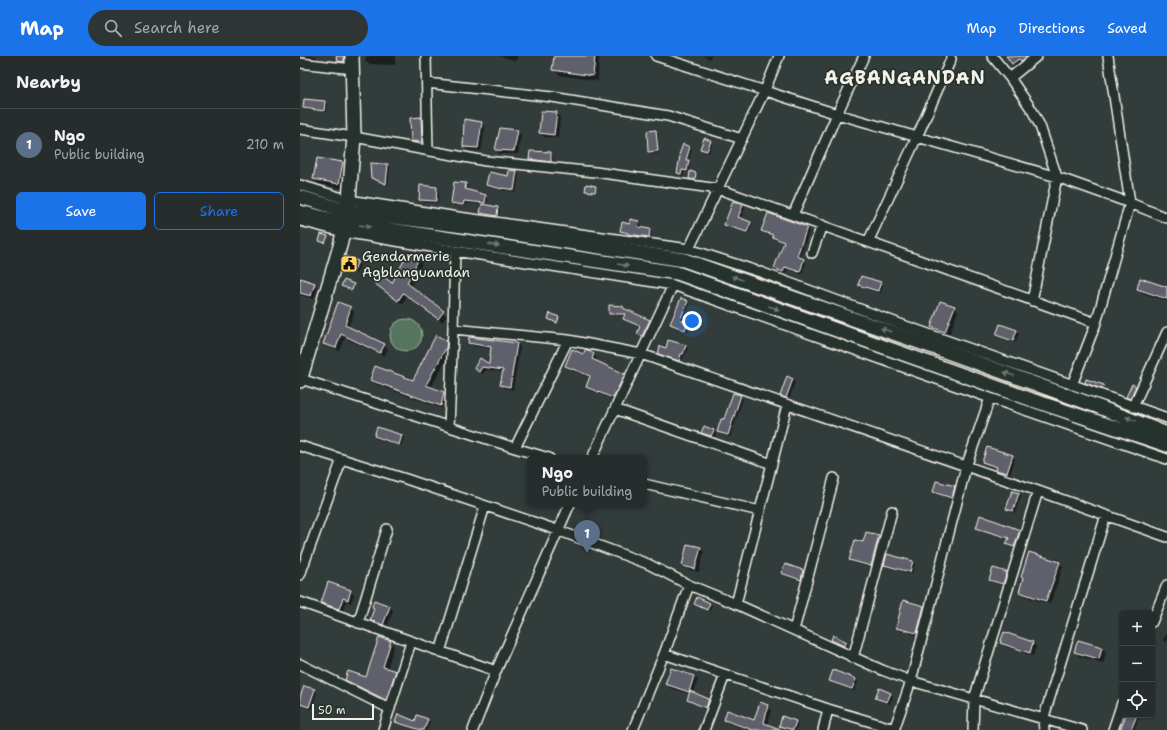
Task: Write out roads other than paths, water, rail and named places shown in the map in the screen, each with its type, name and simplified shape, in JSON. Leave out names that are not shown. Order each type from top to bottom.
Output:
[{"type":"street","points":[[352,56],[354,137],[346,216],[340,246],[305,347],[300,380],[539,455]]},
{"type":"street","points":[[426,56],[428,151]]},
{"type":"street","points":[[656,56],[837,114],[1056,177],[1167,218]]},
{"type":"street","points":[[689,249],[766,90],[779,56]]},
{"type":"street","points":[[793,215],[864,56]]},
{"type":"street","points":[[992,56],[1010,78],[1032,110],[1040,126],[1056,177],[1032,301]]},
{"type":"street","points":[[1010,78],[1037,56]]},
{"type":"street","points":[[1072,385],[1096,323],[1130,204],[1108,56]]},
{"type":"street","points":[[868,242],[951,59]]},
{"type":"street","points":[[300,63],[353,70]]},
{"type":"street","points":[[427,83],[552,97],[668,116],[742,139]]},
{"type":"street","points":[[300,130],[354,137],[486,161],[595,172],[719,189],[1096,323]]},
{"type":"street","points":[[300,185],[346,216],[677,273],[1035,401],[1167,445]]},
{"type":"street","points":[[300,197],[346,216],[455,251],[673,285],[990,398],[1167,459]]},
{"type":"street","points":[[300,212],[463,226],[684,260],[1100,407],[1167,434]]},
{"type":"street","points":[[300,221],[346,216],[458,218],[689,249],[763,273],[903,325],[1167,418]]},
{"type":"street","points":[[812,253],[822,225]]},
{"type":"street","points":[[449,427],[454,329],[455,251]]},
{"type":"street","points":[[758,285],[763,273]]},
{"type":"street","points":[[593,455],[673,285]]},
{"type":"street","points":[[454,329],[568,340],[641,354],[1167,537]]},
{"type":"street","points":[[1133,407],[1167,332]]},
{"type":"street","points":[[515,448],[568,340]]},
{"type":"street","points":[[664,654],[894,730],[911,681],[966,467],[990,398]]},
{"type":"street","points":[[736,604],[787,404]]},
{"type":"street","points":[[615,409],[772,464]]},
{"type":"street","points":[[300,446],[558,530],[648,564],[689,585],[736,604],[853,658],[911,681],[1082,730]]},
{"type":"street","points":[[300,575],[342,459]]},
{"type":"street","points":[[794,630],[834,478]]},
{"type":"street","points":[[647,485],[760,511]]},
{"type":"street","points":[[974,730],[974,699],[1038,491]]},
{"type":"street","points":[[440,652],[485,506]]},
{"type":"street","points":[[473,730],[496,671],[569,507]]},
{"type":"street","points":[[853,658],[892,511]]},
{"type":"street","points":[[1044,730],[1043,720],[1106,516]]},
{"type":"street","points":[[358,623],[387,529]]},
{"type":"street","points":[[633,730],[664,654],[689,585]]},
{"type":"street","points":[[1155,615],[1167,585]]},
{"type":"street","points":[[300,602],[496,671]]},
{"type":"street","points":[[383,730],[411,642]]},
{"type":"street","points":[[300,664],[390,708]]},
{"type":"street","points":[[704,730],[725,675]]},
{"type":"street","points":[[823,730],[828,709]]},
{"type":"street","points":[[1113,730],[1119,713]]},
{"type":"place","name":"Gendarmerie Agblanguandan","points":[[349,264]]},
{"type":"place","name":"Ngo","points":[[587,553]]},
{"type":"district","name":"AGBANGANDAN","points":[[905,78]]}]
